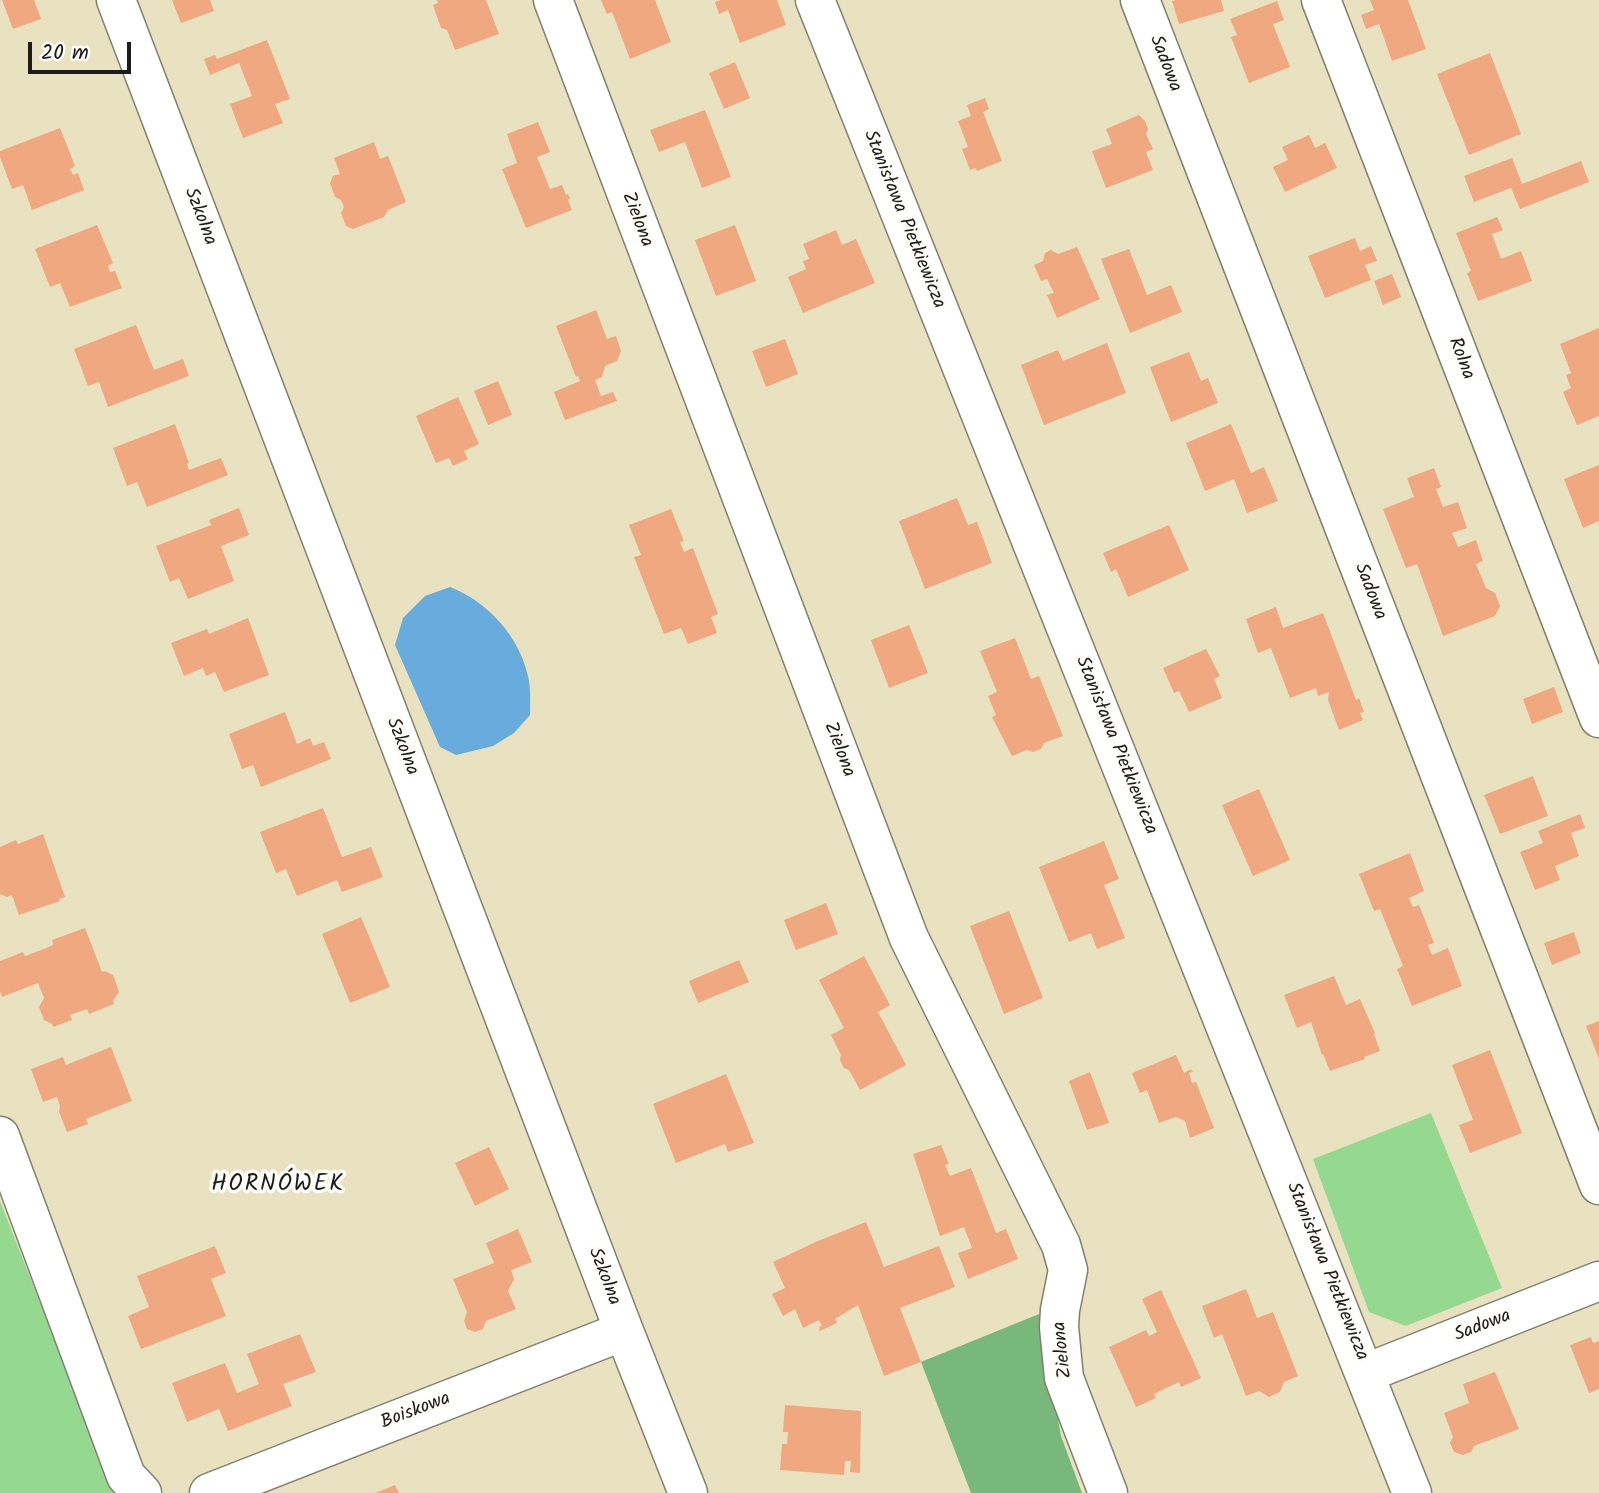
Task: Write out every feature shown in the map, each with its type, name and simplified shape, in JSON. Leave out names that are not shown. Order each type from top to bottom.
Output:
[{"type":"street","name":"Szkolna","points":[[116,0],[688,1493]]},
{"type":"street","name":"Zielona","points":[[553,0],[909,938],[1061,1245],[1068,1270],[1059,1327],[1064,1378],[1108,1493]]},
{"type":"street","name":"Stanisława Pietkiewicza","points":[[815,0],[1412,1493]]},
{"type":"street","name":"Sadowa","points":[[1140,0],[1599,1185]]},
{"type":"street","name":"Rolna","points":[[1321,0],[1599,718]]},
{"type":"street","points":[[0,1136],[126,1476],[142,1493]]},
{"type":"street","name":"Sadowa","points":[[1366,1373],[1599,1281]]},
{"type":"street","name":"Boiskowa","points":[[209,1493],[624,1331]]},
{"type":"green space","points":[[1431,1113],[1502,1288],[1406,1326],[1369,1312],[1313,1159]]},
{"type":"green space","points":[[0,1201],[115,1493],[0,1493]]},
{"type":"green space","points":[[1039,1314],[1061,1436],[1082,1493],[971,1493],[921,1362]]},
{"type":"water","points":[[450,587],[477,602],[500,622],[524,661],[530,690],[530,715],[514,733],[493,746],[456,755],[440,747],[395,645],[403,618],[425,596]]},
{"type":"building","points":[[2,0],[34,0],[41,19],[13,29]]},
{"type":"building","points":[[172,0],[210,0],[214,11],[181,23]]},
{"type":"building","points":[[437,0],[486,0],[499,34],[455,50],[447,30],[441,28],[433,5],[438,3]]},
{"type":"building","points":[[601,0],[655,0],[671,42],[630,59],[612,12],[607,14]]},
{"type":"building","points":[[777,0],[786,25],[740,43],[728,10],[719,14],[715,2]]},
{"type":"building","points":[[1221,0],[1224,11],[1179,24],[1172,1]]},
{"type":"building","points":[[1370,0],[1408,0],[1426,49],[1392,61],[1379,24],[1366,29],[1361,15],[1374,10]]},
{"type":"building","points":[[1277,1],[1284,20],[1273,24],[1290,67],[1249,83],[1231,37],[1237,35],[1230,19]]},
{"type":"building","points":[[267,40],[290,99],[275,104],[283,123],[243,138],[230,104],[252,96],[239,63],[210,75],[204,59],[215,55],[217,59]]},
{"type":"building","points":[[1490,53],[1521,134],[1469,155],[1437,74]]},
{"type":"building","points":[[735,62],[750,98],[724,109],[709,73]]},
{"type":"building","points":[[985,98],[989,109],[983,112],[1002,161],[977,171],[976,168],[970,170],[962,149],[968,147],[958,121],[971,116],[967,105]]},
{"type":"building","points":[[705,110],[731,177],[702,188],[685,142],[659,152],[650,130]]},
{"type":"building","points":[[1139,115],[1148,129],[1146,134],[1153,149],[1146,152],[1153,170],[1106,188],[1092,151],[1112,144],[1106,129]]},
{"type":"building","points":[[538,122],[550,152],[537,157],[550,189],[562,185],[570,199],[568,200],[572,210],[526,228],[502,169],[517,163],[507,134]]},
{"type":"building","points":[[60,128],[75,166],[70,169],[73,175],[78,173],[84,190],[32,210],[23,185],[12,189],[0,151]]},
{"type":"building","points":[[1309,135],[1315,148],[1325,143],[1337,168],[1285,192],[1273,167],[1288,160],[1282,147]]},
{"type":"building","points":[[374,142],[380,159],[388,156],[406,202],[388,210],[384,217],[353,229],[346,226],[341,213],[344,207],[341,200],[335,197],[330,183],[333,176],[340,174],[334,158]]},
{"type":"building","points":[[1512,158],[1522,184],[1581,161],[1589,182],[1520,209],[1511,188],[1474,202],[1464,176]]},
{"type":"building","points":[[1497,217],[1503,230],[1492,234],[1501,259],[1521,251],[1532,281],[1478,301],[1467,273],[1471,271],[1456,233]]},
{"type":"building","points":[[97,225],[113,263],[108,266],[110,272],[115,271],[122,288],[70,307],[60,283],[50,287],[35,249]]},
{"type":"building","points":[[735,225],[756,281],[716,296],[695,240]]},
{"type":"building","points":[[836,230],[842,245],[856,239],[875,283],[803,313],[788,277],[806,269],[803,261],[809,259],[803,244]]},
{"type":"building","points":[[1355,238],[1360,251],[1371,246],[1377,261],[1365,265],[1371,280],[1325,298],[1308,256]]},
{"type":"building","points":[[1077,247],[1100,299],[1057,318],[1047,295],[1054,293],[1047,279],[1041,281],[1034,265],[1043,261],[1045,253],[1051,250],[1058,254]]},
{"type":"building","points":[[1129,249],[1147,295],[1171,285],[1182,312],[1130,333],[1101,259]]},
{"type":"building","points":[[1392,274],[1401,297],[1383,305],[1374,281]]},
{"type":"building","points":[[596,310],[607,339],[616,336],[621,351],[617,361],[605,366],[602,377],[595,380],[601,396],[613,392],[617,401],[565,420],[554,392],[580,381],[556,326]]},
{"type":"building","points":[[136,325],[154,370],[183,359],[189,376],[108,407],[99,382],[88,386],[74,349]]},
{"type":"building","points":[[1599,328],[1599,416],[1577,425],[1563,392],[1571,388],[1566,375],[1571,373],[1560,344]]},
{"type":"building","points":[[785,339],[798,374],[766,387],[752,351]]},
{"type":"building","points":[[1107,343],[1126,393],[1044,425],[1021,365],[1058,350],[1063,361]]},
{"type":"building","points":[[1189,352],[1201,381],[1208,378],[1218,403],[1171,422],[1150,367]]},
{"type":"building","points":[[498,381],[512,415],[488,425],[474,391]]},
{"type":"building","points":[[458,397],[479,444],[464,451],[468,459],[453,466],[449,458],[436,463],[416,416]]},
{"type":"building","points":[[175,424],[189,470],[221,458],[228,475],[147,507],[137,482],[127,486],[113,448]]},
{"type":"building","points":[[1231,424],[1251,473],[1264,467],[1278,501],[1247,513],[1234,479],[1205,491],[1186,443]]},
{"type":"building","points":[[1599,465],[1599,521],[1583,528],[1564,479]]},
{"type":"building","points":[[1434,468],[1441,487],[1436,489],[1443,507],[1458,502],[1467,528],[1452,533],[1458,547],[1476,540],[1483,561],[1476,564],[1486,588],[1495,593],[1500,606],[1495,616],[1443,636],[1417,564],[1406,568],[1383,509],[1414,497],[1407,478]]},
{"type":"building","points":[[957,498],[968,525],[977,522],[992,563],[925,589],[899,521]]},
{"type":"building","points":[[239,508],[249,535],[221,546],[234,581],[188,599],[179,578],[170,582],[156,546],[211,525],[209,520]]},
{"type":"building","points":[[671,509],[684,541],[680,542],[684,552],[693,548],[718,614],[711,617],[717,633],[688,644],[681,628],[664,634],[634,557],[641,555],[629,525]]},
{"type":"building","points":[[1169,525],[1189,570],[1128,597],[1116,569],[1111,572],[1103,553]]},
{"type":"building","points":[[1276,607],[1283,628],[1323,613],[1356,700],[1359,698],[1364,712],[1360,713],[1363,720],[1339,730],[1328,700],[1329,692],[1318,696],[1316,688],[1290,698],[1271,648],[1258,653],[1246,619]]},
{"type":"building","points":[[248,618],[269,675],[224,692],[215,672],[206,676],[203,668],[184,676],[171,643],[207,629],[209,634]]},
{"type":"building","points":[[909,625],[928,673],[889,688],[871,640]]},
{"type":"building","points":[[1015,638],[1031,679],[1039,676],[1063,736],[1044,743],[1041,749],[1033,752],[1027,750],[1012,756],[992,717],[996,715],[988,696],[997,692],[980,651]]},
{"type":"building","points":[[1206,649],[1220,676],[1214,679],[1222,698],[1189,712],[1179,691],[1174,693],[1163,668]]},
{"type":"building","points":[[1554,687],[1563,712],[1532,724],[1523,699]]},
{"type":"building","points":[[285,712],[297,744],[310,738],[313,746],[324,742],[331,759],[261,787],[253,765],[242,769],[229,734]]},
{"type":"building","points":[[1533,776],[1548,816],[1500,834],[1484,795]]},
{"type":"building","points":[[1259,789],[1290,860],[1253,876],[1222,805]]},
{"type":"building","points":[[323,808],[342,857],[371,847],[383,877],[342,892],[337,880],[297,896],[286,869],[276,873],[260,832]]},
{"type":"building","points":[[1580,814],[1585,828],[1571,833],[1579,856],[1555,866],[1560,880],[1535,890],[1520,852],[1543,843],[1538,831]]},
{"type":"building","points":[[43,834],[65,897],[19,915],[12,895],[7,897],[0,894],[0,847],[16,840],[18,844]]},
{"type":"building","points":[[1104,841],[1119,879],[1104,885],[1125,938],[1097,949],[1091,933],[1069,942],[1039,867]]},
{"type":"building","points":[[1410,853],[1424,891],[1409,898],[1413,907],[1419,905],[1434,943],[1428,945],[1432,955],[1448,948],[1462,986],[1412,1006],[1397,969],[1403,966],[1380,909],[1374,911],[1359,874]]},
{"type":"building","points":[[826,903],[838,934],[796,950],[784,920]]},
{"type":"building","points":[[1009,911],[1043,998],[1004,1014],[970,926]]},
{"type":"building","points":[[361,917],[390,987],[350,1003],[322,934]]},
{"type":"building","points":[[85,928],[102,972],[113,975],[119,992],[114,1004],[89,1014],[87,1009],[70,1015],[72,1020],[53,1027],[44,1020],[39,1007],[44,998],[38,983],[2,997],[0,961],[23,952],[25,956],[44,949],[53,945],[52,940]]},
{"type":"building","points":[[1574,932],[1581,953],[1552,965],[1544,943]]},
{"type":"building","points":[[864,956],[890,1005],[878,1012],[906,1065],[860,1090],[840,1060],[841,1055],[831,1035],[844,1028],[819,980]]},
{"type":"building","points":[[739,960],[749,982],[698,1003],[689,981]]},
{"type":"building","points":[[1334,976],[1346,1005],[1360,999],[1380,1051],[1330,1071],[1311,1022],[1297,1028],[1284,995]]},
{"type":"building","points":[[1599,1021],[1599,1059],[1586,1026]]},
{"type":"building","points":[[111,1047],[132,1101],[86,1119],[88,1124],[67,1132],[59,1112],[57,1097],[43,1102],[31,1069],[63,1057],[66,1065]]},
{"type":"building","points":[[1490,1050],[1522,1133],[1470,1153],[1459,1125],[1473,1120],[1452,1065]]},
{"type":"building","points":[[1176,1055],[1184,1073],[1191,1069],[1193,1072],[1189,1073],[1192,1083],[1196,1082],[1214,1128],[1190,1138],[1185,1121],[1176,1117],[1159,1123],[1147,1090],[1140,1093],[1132,1073]]},
{"type":"building","points":[[1090,1072],[1109,1123],[1087,1130],[1069,1081]]},
{"type":"building","points":[[726,1074],[754,1143],[728,1152],[725,1144],[676,1163],[653,1104]]},
{"type":"building","points":[[941,1145],[949,1164],[945,1165],[950,1176],[971,1168],[996,1233],[1006,1229],[1018,1259],[968,1279],[958,1253],[972,1248],[964,1227],[940,1236],[913,1154]]},
{"type":"building","points":[[489,1147],[509,1189],[475,1206],[455,1163]]},
{"type":"building","points":[[866,1222],[884,1267],[939,1246],[955,1287],[900,1308],[921,1362],[884,1376],[858,1305],[835,1319],[837,1323],[820,1331],[819,1327],[822,1326],[819,1320],[803,1328],[795,1309],[783,1316],[772,1294],[785,1288],[773,1262]]},
{"type":"building","points":[[518,1229],[532,1262],[511,1270],[514,1279],[508,1291],[516,1309],[486,1321],[483,1329],[475,1332],[467,1329],[464,1321],[467,1312],[453,1279],[494,1263],[486,1243]]},
{"type":"building","points":[[215,1246],[226,1273],[211,1279],[226,1316],[141,1349],[128,1316],[149,1307],[137,1276]]},
{"type":"building","points":[[1246,1289],[1257,1318],[1273,1312],[1298,1376],[1284,1382],[1280,1392],[1269,1397],[1259,1391],[1246,1396],[1222,1334],[1214,1338],[1202,1306]]},
{"type":"building","points":[[1161,1290],[1201,1378],[1181,1387],[1179,1382],[1154,1394],[1156,1398],[1136,1407],[1109,1347],[1146,1330],[1149,1336],[1157,1332],[1142,1299]]},
{"type":"building","points":[[300,1334],[316,1372],[283,1384],[292,1406],[228,1431],[219,1409],[187,1422],[172,1383],[225,1363],[237,1393],[259,1384],[247,1354]]},
{"type":"building","points":[[1591,1337],[1593,1343],[1599,1341],[1599,1389],[1589,1393],[1570,1345]]},
{"type":"building","points":[[1495,1372],[1519,1429],[1474,1446],[1471,1452],[1463,1455],[1454,1452],[1450,1443],[1453,1437],[1444,1413],[1469,1403],[1463,1384]]},
{"type":"building","points":[[785,1405],[861,1411],[860,1473],[850,1472],[851,1461],[845,1461],[844,1475],[780,1470],[782,1444],[787,1444],[788,1432],[783,1432]]},
{"type":"building","points":[[395,1485],[399,1493],[375,1493]]},
{"type":"district","name":"HORNÓWEK","points":[[278,1186]]}]
